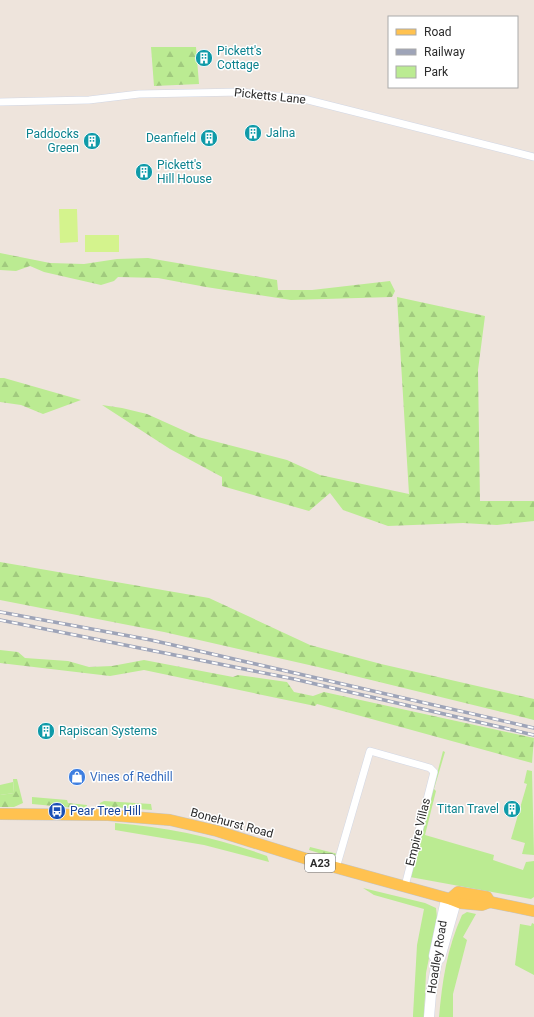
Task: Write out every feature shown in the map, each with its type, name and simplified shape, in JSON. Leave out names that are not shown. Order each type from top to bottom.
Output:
[{"type":"main road","name":"Bonehurst Road","points":[[0,814],[96,814],[170,820],[243,838],[336,868],[466,904],[482,905],[490,902],[534,911]]},
{"type":"street","name":"Picketts Lane","points":[[0,102],[89,100],[139,94],[249,93],[304,99],[534,157]]},
{"type":"street","name":"Empire Villas","points":[[336,868],[370,751],[430,768],[434,772],[405,886]]},
{"type":"street","name":"Hoadley Road","points":[[429,1017],[431,994],[437,961],[434,956],[445,904],[450,899]]},
{"type":"green space","points":[[151,47],[196,47],[199,84],[154,86]]},
{"type":"green space","points":[[59,209],[77,209],[78,242],[60,243]]},
{"type":"green space","points":[[85,235],[119,235],[119,252],[85,252]]},
{"type":"green space","points":[[0,253],[50,263],[84,264],[117,259],[148,258],[277,280],[278,290],[312,290],[390,281],[395,291],[392,297],[291,300],[158,278],[118,277],[114,281],[101,285],[44,272],[30,266],[16,271],[0,270]]},
{"type":"green space","points":[[397,297],[485,316],[478,370],[480,501],[534,501],[534,521],[497,525],[463,523],[388,526],[343,510],[330,493],[309,511],[222,486],[222,477],[170,449],[102,405],[147,414],[198,437],[287,460],[320,475],[409,494]]},
{"type":"green space","points":[[0,378],[81,400],[43,414],[21,405],[0,402]]},
{"type":"green space","points":[[0,562],[209,598],[310,645],[381,664],[534,699],[534,720],[318,667],[164,632],[0,600]]},
{"type":"green space","points":[[0,650],[18,652],[25,658],[68,661],[89,667],[112,666],[144,660],[233,677],[238,675],[287,682],[294,692],[313,696],[324,692],[534,738],[532,763],[317,704],[315,706],[144,670],[110,676],[0,663]]},
{"type":"green space","points":[[443,751],[445,752],[434,789],[436,791],[425,835],[494,855],[493,860],[523,870],[526,862],[534,861],[534,897],[531,899],[410,877]]},
{"type":"green space","points":[[527,770],[532,771],[534,855],[522,854],[525,843],[511,839],[527,784],[524,783]]},
{"type":"green space","points":[[13,779],[17,779],[23,803],[14,807],[0,807],[0,795],[14,793]]},
{"type":"green space","points":[[13,782],[14,793],[0,795],[0,785]]},
{"type":"green space","points":[[32,797],[67,800],[68,803],[87,805],[86,809],[32,804]]},
{"type":"green space","points":[[104,801],[151,804],[152,810],[99,806],[100,803]]},
{"type":"green space","points":[[115,823],[154,827],[192,834],[267,856],[269,862],[204,845],[115,830]]},
{"type":"green space","points":[[310,847],[338,854],[335,858],[309,850]]},
{"type":"green space","points":[[363,888],[425,903],[436,908],[437,918],[426,973],[424,1017],[413,1017],[413,1015],[417,945],[424,909],[374,895]]},
{"type":"green space","points":[[467,912],[476,914],[463,937],[467,940],[453,994],[453,1017],[439,1017],[444,978],[452,940],[462,915]]},
{"type":"green space","points":[[532,923],[534,924],[534,975],[515,965],[520,924],[531,926]]},
{"type":"railway","points":[[0,612],[151,640],[534,728]]},
{"type":"railway","points":[[0,620],[294,679],[534,735]]},
{"type":"place","name":"Pickett's Cottage","points":[[204,58]]},
{"type":"place","name":"Jalna","points":[[253,133]]},
{"type":"place","name":"Deanfield","points":[[209,138]]},
{"type":"place","name":"Paddocks Green","points":[[92,141]]},
{"type":"place","name":"Pickett's Hill House","points":[[144,172]]},
{"type":"place","name":"Rapiscan Systems","points":[[46,731]]},
{"type":"place","name":"Vines of Redhill","points":[[77,777]]},
{"type":"place","name":"Titan Travel","points":[[512,809]]},
{"type":"place","name":"Pear Tree Hill","points":[[57,811]]}]
